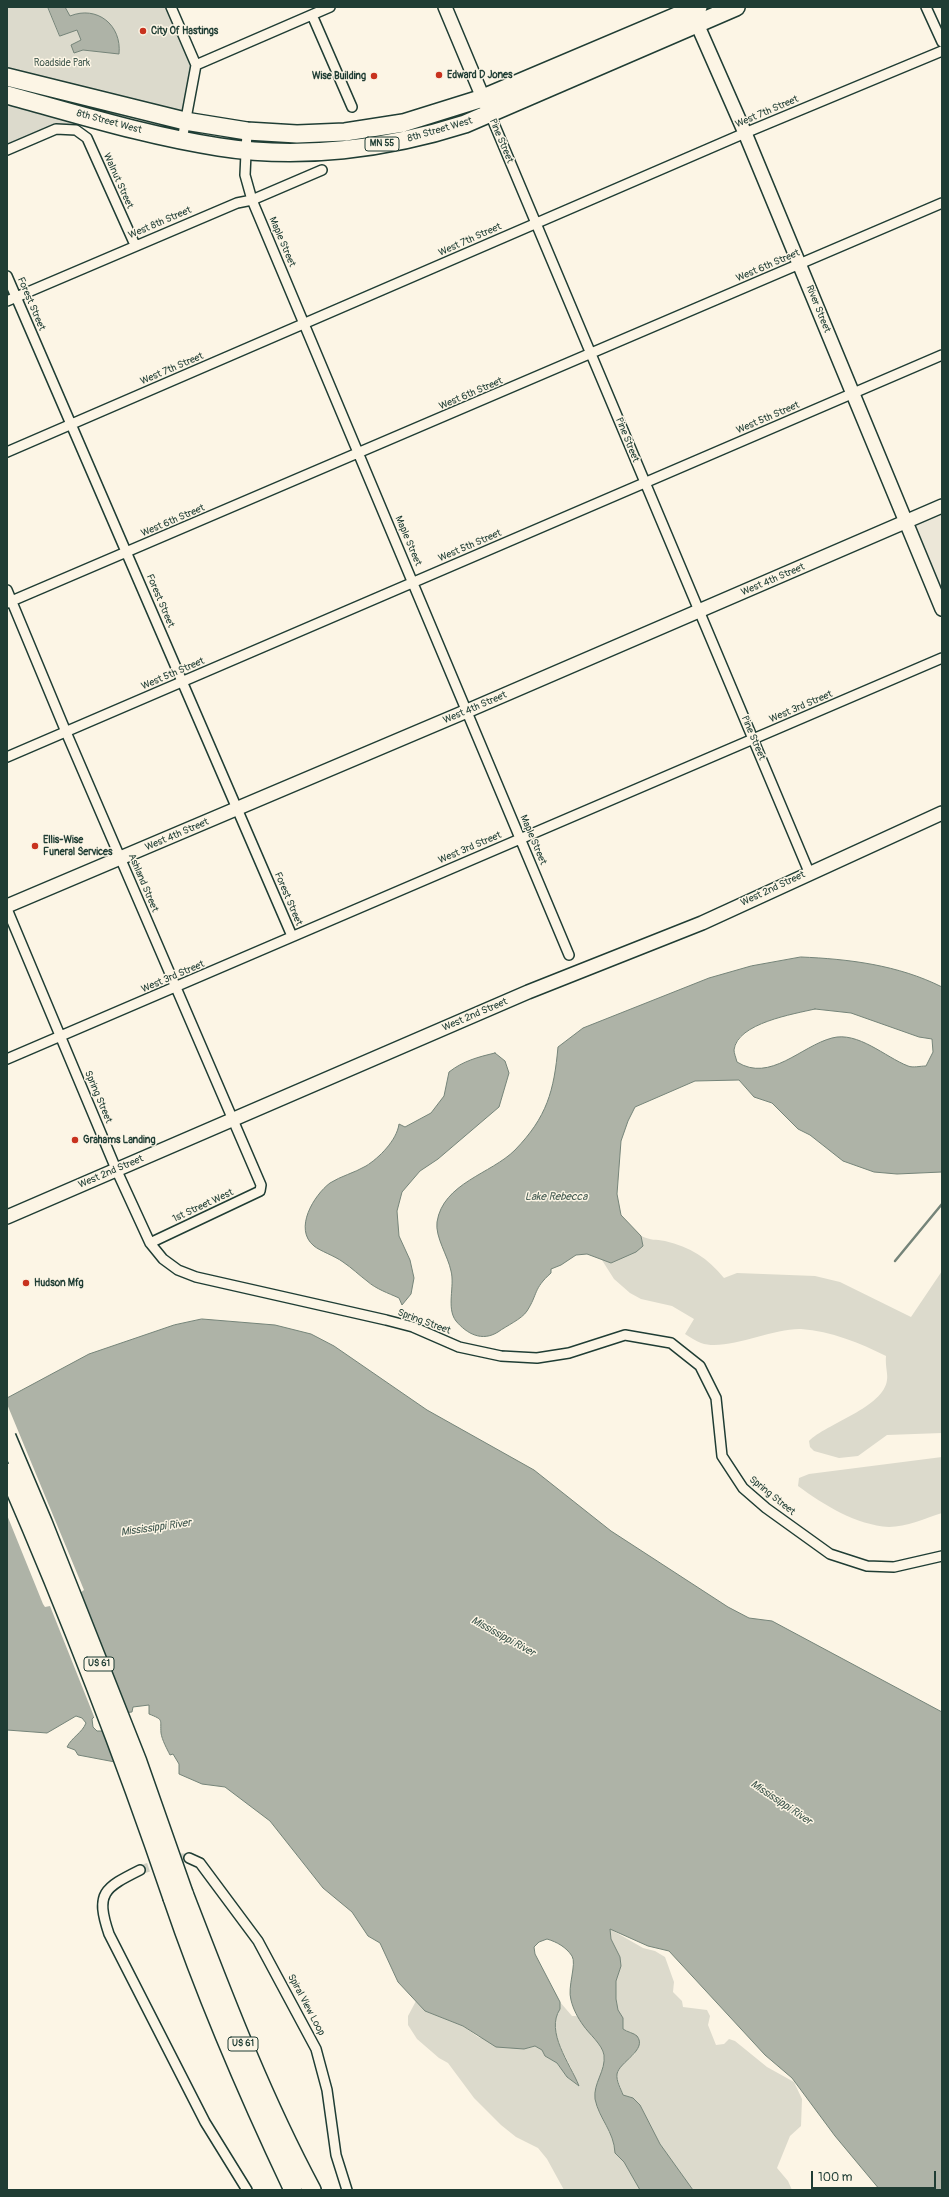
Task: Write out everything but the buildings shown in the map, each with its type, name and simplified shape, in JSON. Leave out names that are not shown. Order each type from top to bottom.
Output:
[{"type":"highway","name":"8th Street West","points":[[7,77],[185,122],[247,131],[297,134],[344,132],[402,123],[483,98],[694,12],[736,7]]},
{"type":"highway","name":"8th Street West","points":[[7,96],[182,140],[246,150],[315,151],[376,145],[438,133],[490,114],[694,12]]},
{"type":"highway","name":"US 61","points":[[7,1437],[46,1530],[138,1762],[178,1896],[194,1963],[234,2061],[293,2190]]},
{"type":"highway","name":"US 61","points":[[7,1472],[52,1578],[178,1896],[283,2136],[312,2190]]},
{"type":"street","points":[[171,7],[196,65],[182,140]]},
{"type":"street","points":[[196,65],[330,7]]},
{"type":"street","name":"Pine Street","points":[[445,7],[592,354],[644,483],[809,872]]},
{"type":"street","points":[[926,7],[942,42]]},
{"type":"street","name":"River Street","points":[[694,12],[942,609]]},
{"type":"street","points":[[312,15],[352,107]]},
{"type":"street","name":"West 7th Street","points":[[7,452],[745,133],[942,51]]},
{"type":"street","name":"Walnut Street","points":[[7,150],[56,129],[76,130],[87,138],[135,245]]},
{"type":"street","name":"Maple Street","points":[[247,131],[245,174],[252,200],[414,582],[569,955]]},
{"type":"street","name":"West 8th Street","points":[[7,301],[135,245],[237,203],[252,200],[322,170]]},
{"type":"street","name":"West 6th Street","points":[[9,602],[592,354],[942,203]]},
{"type":"street","name":"Forest Street","points":[[7,276],[292,936]]},
{"type":"street","name":"West 5th Street","points":[[7,757],[942,355]]},
{"type":"street","name":"West 4th Street","points":[[7,908],[942,506]]},
{"type":"street","name":"Ashland Street","points":[[7,590],[9,602],[234,1119],[261,1185]]},
{"type":"street","name":"West 3rd Street","points":[[7,1059],[942,658]]},
{"type":"street","name":"West 2nd Street","points":[[7,1217],[528,992],[702,923],[809,872],[942,813]]},
{"type":"street","name":"Spring Street","points":[[7,908],[116,1169],[150,1243],[163,1259],[178,1270],[196,1277],[413,1327],[459,1347],[501,1356],[536,1358],[569,1353],[625,1335],[671,1343],[700,1366],[716,1398],[722,1456],[743,1488],[766,1508],[830,1554],[867,1566],[894,1567],[942,1556]]},
{"type":"street","name":"1st Street West","points":[[150,1243],[260,1191],[261,1185]]},
{"type":"street","name":"Spiral View Loop","points":[[189,1858],[200,1863],[258,1942],[316,2049],[327,2090],[336,2155],[347,2190]]},
{"type":"street","points":[[140,1870],[120,1879],[107,1890],[102,1901],[102,1914],[109,1934],[198,2110],[247,2190]]},
{"type":"shaded area","points":[[942,506],[942,609],[906,522]]},
{"type":"green space","name":"Roadside Park","points":[[7,7],[171,7],[196,65],[185,121],[102,101],[76,130],[56,129],[7,150]]},
{"type":"green space","points":[[641,1236],[683,1246],[705,1259],[724,1278],[737,1273],[815,1276],[840,1282],[911,1317],[942,1271],[942,1433],[887,1435],[858,1456],[839,1458],[814,1451],[810,1447],[809,1441],[828,1428],[865,1407],[876,1399],[883,1390],[887,1380],[886,1356],[845,1338],[823,1332],[801,1329],[777,1332],[723,1344],[711,1345],[701,1343],[685,1334],[694,1319],[672,1306],[641,1299],[630,1293],[614,1279],[600,1257],[611,1263],[643,1246]]},
{"type":"green space","points":[[942,1457],[942,1513],[902,1526],[889,1527],[853,1518],[830,1507],[798,1486],[799,1478],[809,1474]]},
{"type":"green space","points":[[610,1929],[643,1948],[655,1951],[665,1957],[674,1982],[673,1992],[682,2001],[683,2007],[707,2010],[710,2016],[708,2025],[716,2045],[724,2044],[729,2039],[735,2041],[767,2067],[794,2082],[802,2099],[801,2126],[790,2136],[777,2168],[788,2181],[792,2190],[693,2190],[660,2144],[640,2105],[633,2098],[623,2095],[616,2075],[621,2064],[635,2054],[636,2035],[623,2029],[623,2018],[618,2011],[616,1999],[616,1980],[621,1966],[620,1957],[611,1939]]},
{"type":"green space","points":[[416,2001],[425,2011],[463,2026],[478,2037],[524,2049],[535,2046],[542,2050],[545,2056],[557,2063],[567,2077],[578,2086],[557,2038],[555,2028],[556,2019],[560,2009],[560,2002],[572,2016],[578,2016],[600,2046],[605,2059],[603,2070],[595,2090],[595,2099],[599,2113],[612,2138],[615,2153],[624,2162],[640,2190],[564,2190],[547,2159],[538,2148],[516,2137],[501,2125],[474,2098],[448,2063],[439,2058],[417,2039],[408,2025],[408,2016]]},
{"type":"water","points":[[48,7],[65,7],[70,16],[80,13],[89,13],[106,20],[112,26],[116,34],[119,44],[119,54],[83,50],[74,53],[71,45],[81,40],[77,30],[60,36]]},
{"type":"water","name":"Lake Rebecca","points":[[801,957],[837,959],[891,968],[925,979],[942,987],[942,1172],[897,1174],[874,1172],[843,1161],[810,1135],[798,1129],[772,1103],[754,1097],[739,1080],[695,1081],[635,1107],[621,1141],[617,1194],[621,1215],[641,1236],[643,1246],[636,1252],[611,1263],[587,1254],[576,1255],[561,1265],[551,1269],[551,1273],[541,1283],[527,1311],[518,1320],[492,1335],[475,1335],[465,1330],[453,1316],[451,1303],[451,1271],[437,1228],[437,1222],[441,1209],[448,1198],[458,1188],[494,1166],[515,1150],[535,1126],[542,1115],[551,1090],[558,1047],[583,1028],[709,978],[751,966]],"holes":[[[815,1009],[851,1013],[919,1037],[932,1039],[933,1052],[926,1066],[908,1066],[861,1041],[842,1037],[832,1038],[820,1042],[773,1066],[761,1068],[749,1067],[737,1062],[734,1050],[737,1041],[755,1026],[781,1017]]]},
{"type":"water","points":[[495,1053],[505,1061],[509,1073],[499,1107],[438,1159],[420,1171],[402,1192],[397,1211],[399,1236],[410,1260],[414,1278],[411,1294],[402,1305],[399,1298],[382,1291],[343,1262],[314,1246],[308,1239],[305,1231],[308,1213],[312,1204],[324,1188],[330,1183],[366,1166],[382,1153],[395,1136],[399,1124],[405,1127],[431,1113],[444,1096],[449,1072],[471,1060]]},
{"type":"water","name":"Mississippi River","points":[[202,1319],[275,1325],[311,1334],[334,1346],[427,1410],[534,1470],[611,1531],[728,1607],[749,1618],[772,1621],[942,1712],[942,2190],[880,2190],[835,2136],[792,2078],[765,2055],[669,1951],[648,1946],[610,1929],[611,1939],[620,1957],[621,1966],[616,1981],[616,1999],[618,2010],[623,2018],[623,2029],[636,2035],[639,2041],[639,2046],[636,2051],[619,2069],[617,2074],[618,2082],[623,2095],[633,2098],[640,2105],[660,2144],[693,2190],[640,2190],[624,2162],[615,2153],[612,2138],[597,2106],[595,2093],[597,2082],[603,2066],[604,2055],[601,2047],[583,2025],[573,2007],[570,1989],[573,1960],[570,1953],[564,1947],[547,1939],[539,1942],[534,1947],[535,1954],[560,2002],[560,2009],[556,2018],[555,2028],[557,2037],[560,2048],[579,2086],[567,2077],[557,2063],[545,2056],[542,2050],[535,2046],[524,2049],[496,2047],[463,2026],[425,2011],[398,1982],[380,1943],[368,1936],[352,1912],[323,1888],[270,1821],[225,1787],[202,1784],[179,1774],[179,1764],[173,1754],[170,1755],[162,1739],[161,1722],[159,1719],[149,1714],[149,1705],[133,1707],[132,1712],[95,1716],[92,1719],[93,1727],[97,1731],[126,1731],[139,1740],[141,1752],[115,1762],[78,1755],[75,1750],[67,1747],[82,1730],[86,1723],[82,1718],[76,1716],[47,1733],[7,1730],[7,1398],[89,1354],[174,1325]]},
{"type":"pier","points":[[7,1404],[84,1590],[80,1593],[127,1714],[95,1719],[50,1606],[45,1607],[43,1604],[7,1515]]},
{"type":"waterway","points":[[895,1261],[942,1204]]},
{"type":"tunnel","points":[[140,1870],[176,1858],[189,1858]]},
{"type":"place","name":"City Of Hastings","points":[[143,31]]},
{"type":"place","name":"Edward D Jones","points":[[439,75]]},
{"type":"place","name":"Wise Building","points":[[374,76]]},
{"type":"place","name":"Ellis-Wise Funeral Services","points":[[35,846]]},
{"type":"place","name":"Grahams Landing","points":[[75,1140]]},
{"type":"place","name":"Hudson Mfg","points":[[26,1283]]}]
